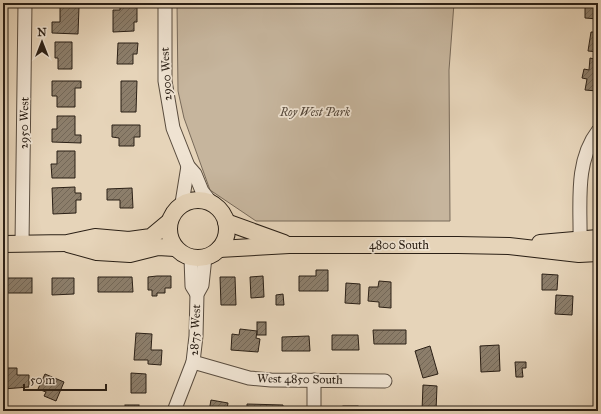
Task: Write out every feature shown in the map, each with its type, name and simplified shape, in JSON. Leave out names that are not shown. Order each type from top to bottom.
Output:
[{"type":"main road","points":[[67,243],[97,252],[130,254],[158,247],[175,248],[198,258],[219,249],[225,241],[227,232],[223,214],[212,204],[203,200],[194,200],[182,203],[172,214],[169,222],[168,231],[170,240],[175,248]]},
{"type":"main road","points":[[3,244],[67,243],[95,237],[129,240],[151,237],[169,222]]},
{"type":"main road","name":"4800 South","points":[[226,222],[289,245]]},
{"type":"main road","name":"4800 South","points":[[509,246],[580,238],[598,238]]},
{"type":"main road","name":"4800 South","points":[[219,249],[289,245],[509,246],[579,254],[598,253]]},
{"type":"street","name":"2950 West","points":[[22,244],[25,3]]},
{"type":"street","name":"2900 West","points":[[165,3],[165,81],[167,103],[173,128],[188,166]]},
{"type":"street","points":[[580,238],[582,173],[585,155],[598,131]]},
{"type":"street","points":[[182,203],[188,166]]},
{"type":"street","points":[[188,166],[195,174],[202,191],[212,204]]},
{"type":"street","name":"2875 West","points":[[174,411],[193,362],[197,294],[192,286],[198,258]]},
{"type":"street","name":"West 4850 South","points":[[193,362],[249,378],[385,381]]},
{"type":"street","points":[[314,380],[314,411]]},
{"type":"green space","name":"Roy West Park","points":[[177,3],[454,3],[449,70],[450,221],[256,221],[210,190],[184,118],[178,91]]},
{"type":"building","points":[[120,3],[137,3],[137,22],[134,22],[134,31],[113,32],[113,10],[120,10]]},
{"type":"building","points":[[585,3],[598,3],[598,19],[585,18]]},
{"type":"building","points":[[60,6],[79,7],[78,34],[52,33],[52,22],[60,22]]},
{"type":"building","points":[[591,32],[598,32],[598,52],[588,51]]},
{"type":"building","points":[[55,42],[72,42],[72,69],[58,69],[58,58],[55,58]]},
{"type":"building","points":[[118,43],[138,43],[137,54],[133,54],[133,64],[117,64]]},
{"type":"building","points":[[590,58],[598,60],[597,91],[585,90],[587,79],[582,78],[584,69],[589,70]]},
{"type":"building","points":[[52,81],[81,81],[81,88],[75,88],[75,107],[57,107],[57,96],[52,96]]},
{"type":"building","points":[[121,81],[137,81],[136,112],[121,112]]},
{"type":"building","points":[[57,116],[75,116],[75,135],[81,135],[81,143],[52,142],[52,129],[57,129]]},
{"type":"building","points":[[112,125],[140,125],[140,137],[134,137],[134,146],[119,146],[119,138],[112,137]]},
{"type":"building","points":[[57,151],[75,151],[75,178],[52,178],[51,164],[57,164]]},
{"type":"building","points":[[75,187],[75,193],[81,193],[81,200],[76,200],[76,213],[53,214],[52,188]]},
{"type":"building","points":[[132,188],[133,208],[120,208],[120,200],[107,200],[107,189]]},
{"type":"building","points":[[316,270],[328,270],[328,291],[299,291],[299,276],[316,276]]},
{"type":"building","points":[[542,274],[558,275],[557,290],[542,290]]},
{"type":"building","points":[[171,276],[171,288],[165,288],[165,293],[157,293],[157,296],[152,296],[152,290],[148,290],[148,277]]},
{"type":"building","points":[[263,276],[264,297],[251,298],[250,277]]},
{"type":"building","points":[[98,277],[132,277],[133,292],[98,292]]},
{"type":"building","points":[[220,277],[235,277],[236,305],[221,305]]},
{"type":"building","points":[[3,278],[32,278],[32,293],[3,293]]},
{"type":"building","points":[[52,278],[74,278],[74,294],[52,295]]},
{"type":"building","points":[[379,281],[391,282],[391,308],[379,307],[379,302],[368,301],[369,287],[378,287]]},
{"type":"building","points":[[346,283],[360,284],[360,304],[345,303]]},
{"type":"building","points":[[283,294],[284,305],[276,305],[276,295]]},
{"type":"building","points":[[556,295],[573,296],[572,315],[555,314]]},
{"type":"building","points":[[257,322],[266,322],[266,335],[257,335]]},
{"type":"building","points":[[240,329],[257,331],[256,338],[260,339],[258,352],[231,350],[232,334],[239,335]]},
{"type":"building","points":[[373,330],[406,330],[406,344],[374,344]]},
{"type":"building","points":[[136,333],[152,334],[151,350],[162,350],[161,365],[148,364],[148,360],[134,360]]},
{"type":"building","points":[[332,335],[358,335],[359,350],[332,350]]},
{"type":"building","points":[[309,336],[310,351],[282,351],[282,337]]},
{"type":"building","points":[[499,345],[500,371],[481,372],[480,346]]},
{"type":"building","points":[[430,346],[438,374],[423,378],[415,351]]},
{"type":"building","points":[[515,362],[526,362],[526,368],[522,368],[523,377],[516,377]]},
{"type":"building","points":[[3,368],[17,368],[17,375],[29,375],[29,387],[3,389]]},
{"type":"building","points":[[131,373],[146,374],[146,393],[131,393]]},
{"type":"building","points":[[45,374],[64,382],[56,401],[44,396],[46,392],[38,389]]},
{"type":"building","points":[[423,385],[437,386],[436,411],[422,411]]},
{"type":"building","points":[[211,400],[228,403],[227,409],[223,408],[223,411],[209,411]]},
{"type":"building","points":[[247,404],[283,405],[283,411],[247,411]]},
{"type":"building","points":[[125,405],[139,405],[139,411],[125,411]]},
{"type":"building","points":[[343,406],[358,406],[358,411],[343,411]]}]
